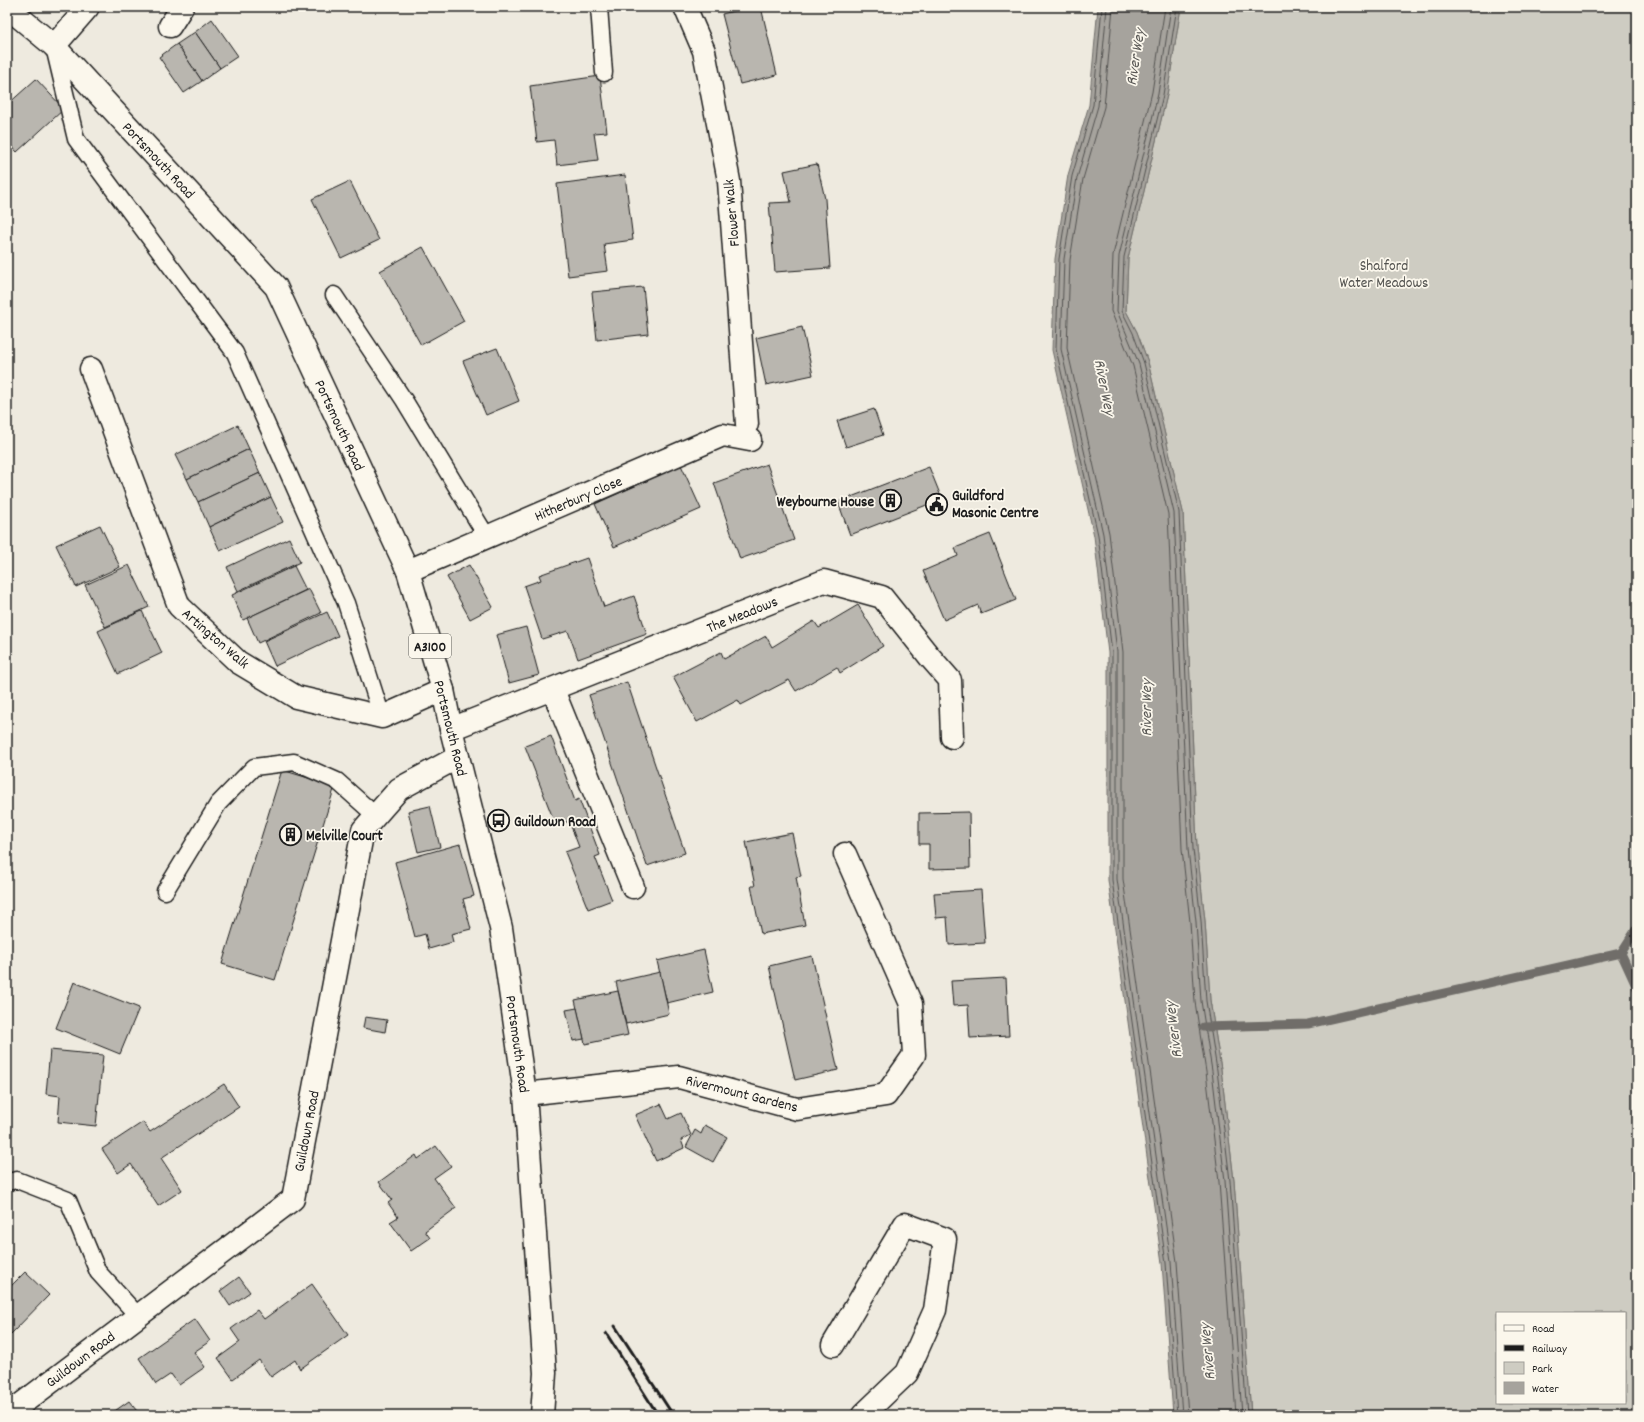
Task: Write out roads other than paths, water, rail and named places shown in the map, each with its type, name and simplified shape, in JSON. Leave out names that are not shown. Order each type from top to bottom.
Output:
[{"type":"street","name":"Portsmouth Road","points":[[7,7],[54,46],[276,287],[408,571],[443,690],[451,729],[501,928],[525,1094],[545,1373],[542,1415]]},
{"type":"street","points":[[54,46],[88,7]]},
{"type":"street","points":[[170,26],[182,7]]},
{"type":"street","name":"Flower Walk","points":[[685,7],[704,51],[729,181],[749,432]]},
{"type":"street","name":"Artington Walk","points":[[92,369],[179,606],[238,662],[296,697],[382,717]]},
{"type":"street","name":"Hitherbury Close","points":[[408,571],[723,435],[749,432]]},
{"type":"street","name":"The Meadows","points":[[451,729],[553,690],[824,581],[882,597],[928,656],[950,680],[952,736]]},
{"type":"street","points":[[382,717],[443,690]]},
{"type":"street","points":[[553,690],[633,887]]},
{"type":"street","name":"Guildown Road","points":[[7,1415],[293,1199],[364,830],[399,789],[458,757]]},
{"type":"street","name":"Rivermount Gardens","points":[[525,1094],[680,1078],[797,1109],[886,1095],[914,1055],[911,1004],[845,854]]},
{"type":"street","points":[[833,1345],[905,1224],[945,1239],[934,1310],[907,1373],[863,1415]]},
{"type":"lane","points":[[599,7],[604,73]]},
{"type":"lane","points":[[54,46],[76,139],[234,353],[346,603],[382,717]]},
{"type":"lane","points":[[334,295],[404,400],[487,537]]},
{"type":"lane","points":[[166,891],[218,804],[254,767],[294,762],[337,781],[376,816]]},
{"type":"lane","points":[[7,1182],[17,1180],[68,1200],[98,1272],[138,1316]]},
{"type":"water","name":"River Wey","points":[[1098,7],[1181,7],[1167,95],[1128,258],[1126,311],[1137,332],[1148,362],[1183,512],[1197,848],[1205,921],[1210,1000],[1221,1069],[1234,1181],[1251,1415],[1173,1415],[1162,1263],[1108,880],[1108,653],[1094,536],[1052,350],[1055,259],[1068,175],[1089,105]]},
{"type":"waterway","points":[[1621,953],[1637,928]]},
{"type":"waterway","points":[[1203,1027],[1308,1024],[1621,953],[1637,988]]},
{"type":"railway","points":[[615,1326],[673,1415]]},
{"type":"railway","points":[[606,1333],[658,1415]]},
{"type":"place","name":"Weybourne House","points":[[890,501]]},
{"type":"place","name":"Guildford Masonic Centre","points":[[937,504]]},
{"type":"place","name":"Guildown Road","points":[[499,821]]},
{"type":"place","name":"Melville Court","points":[[291,835]]},
{"type":"park label","name":"Shalford Water Meadows","points":[[1384,274]]}]
